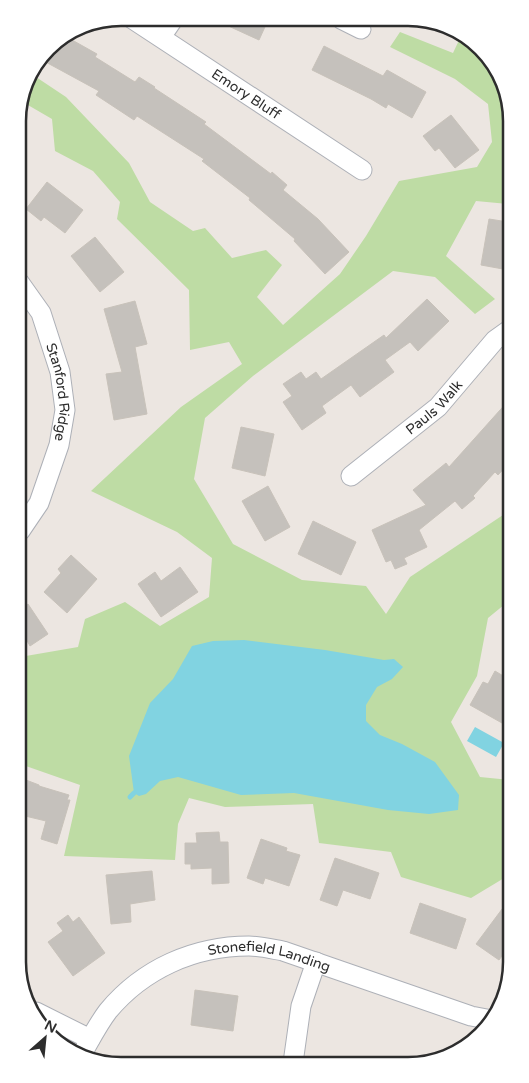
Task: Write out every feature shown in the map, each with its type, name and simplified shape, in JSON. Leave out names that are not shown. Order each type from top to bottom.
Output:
[{"type":"street","name":"Emory Bluff","points":[[144,26],[362,170]]},
{"type":"street","points":[[161,37],[169,26]]},
{"type":"street","points":[[355,26],[361,29]]},
{"type":"street","name":"Stanford Ridge","points":[[26,292],[41,313],[60,372],[65,410],[60,445],[39,503],[26,521]]},
{"type":"street","name":"Pauls Walk","points":[[351,476],[438,406],[495,340],[503,334]]},
{"type":"street","name":"Stonefield Landing","points":[[86,1047],[107,1012],[130,988],[156,969],[186,956],[218,948],[251,946],[283,951],[471,1016],[483,1018]]},
{"type":"street","points":[[294,1057],[301,1006],[316,962]]},
{"type":"street","points":[[46,1019],[86,1047]]},
{"type":"green space","points":[[400,32],[453,53],[459,41],[470,50],[487,69],[498,91],[503,115],[503,204],[476,201],[446,256],[495,299],[475,314],[435,277],[393,271],[253,376],[205,418],[194,479],[233,544],[302,580],[366,586],[386,614],[410,577],[503,515],[503,606],[488,618],[477,676],[451,722],[480,777],[503,779],[503,879],[471,898],[401,877],[391,852],[319,843],[313,804],[225,807],[189,798],[178,824],[175,860],[64,856],[80,785],[26,766],[26,656],[78,647],[85,619],[125,602],[160,626],[209,597],[212,558],[177,532],[91,491],[181,407],[242,364],[229,342],[190,350],[189,290],[117,219],[120,202],[93,171],[55,151],[52,119],[28,105],[36,79],[37,78],[66,97],[129,163],[150,202],[193,231],[205,228],[232,258],[266,250],[282,265],[257,297],[283,325],[340,274],[366,236],[399,181],[477,167],[492,142],[488,104],[455,79],[390,47]]},
{"type":"water","points":[[244,640],[325,650],[384,660],[394,659],[403,667],[392,679],[377,687],[366,705],[366,721],[380,735],[402,744],[435,762],[459,795],[458,810],[429,814],[388,810],[294,793],[241,795],[178,777],[160,781],[146,794],[139,796],[134,793],[129,756],[150,703],[173,679],[192,646],[213,641]]},
{"type":"water","points":[[475,727],[503,742],[503,745],[496,757],[467,741]]},
{"type":"building","points":[[228,26],[265,26],[259,40]]},
{"type":"building","points":[[72,40],[97,54],[95,57],[135,82],[139,77],[155,87],[206,122],[204,124],[271,174],[272,172],[287,185],[283,190],[318,219],[349,252],[325,274],[294,241],[295,239],[249,200],[250,198],[202,161],[204,159],[137,116],[134,120],[96,95],[99,91],[47,63],[59,50]]},
{"type":"building","points":[[324,46],[383,76],[387,70],[426,92],[412,118],[388,104],[386,108],[312,70]]},
{"type":"building","points":[[451,115],[479,150],[455,168],[439,148],[435,151],[423,136]]},
{"type":"building","points":[[47,182],[83,210],[65,233],[44,217],[41,221],[26,209]]},
{"type":"building","points":[[489,219],[503,221],[503,269],[481,265]]},
{"type":"building","points":[[95,237],[124,272],[100,292],[71,256]]},
{"type":"building","points":[[427,299],[449,321],[418,351],[410,342],[385,360],[394,372],[360,397],[351,385],[322,406],[326,413],[302,430],[283,402],[292,396],[283,384],[301,372],[306,379],[316,372],[321,379],[384,335],[386,338]]},
{"type":"building","points":[[135,301],[147,344],[135,347],[147,414],[114,420],[106,374],[122,372],[104,309]]},
{"type":"building","points":[[503,407],[503,470],[498,475],[495,472],[473,496],[475,498],[462,509],[455,501],[419,530],[427,547],[404,558],[407,564],[395,569],[391,560],[386,562],[372,530],[426,505],[413,490],[446,463],[449,467]]},
{"type":"building","points":[[241,427],[274,434],[265,476],[232,468]]},
{"type":"building","points":[[268,486],[290,527],[265,541],[242,501]]},
{"type":"building","points":[[313,521],[356,542],[341,575],[298,554]]},
{"type":"building","points":[[71,555],[97,579],[67,613],[44,592],[61,573],[58,569]]},
{"type":"building","points":[[180,567],[198,592],[161,617],[138,584],[155,572],[161,581]]},
{"type":"building","points":[[28,604],[48,634],[30,646],[26,639],[26,606]]},
{"type":"building","points":[[495,671],[503,676],[502,723],[470,705],[483,682],[488,684]]},
{"type":"building","points":[[26,780],[69,795],[67,800],[70,800],[57,844],[41,839],[46,821],[26,816]]},
{"type":"building","points":[[219,832],[220,842],[228,842],[229,883],[212,884],[212,868],[191,869],[191,864],[185,864],[185,843],[197,843],[196,833]]},
{"type":"building","points":[[261,839],[287,848],[286,851],[300,855],[289,886],[265,878],[263,884],[247,878]]},
{"type":"building","points":[[335,858],[379,873],[370,899],[343,890],[337,906],[320,900]]},
{"type":"building","points":[[152,871],[155,900],[130,904],[131,922],[111,924],[106,875]]},
{"type":"building","points":[[420,903],[466,919],[456,949],[410,933]]},
{"type":"building","points":[[503,908],[503,955],[499,960],[476,944]]},
{"type":"building","points":[[68,915],[73,922],[79,917],[105,953],[73,976],[48,942],[63,931],[57,923]]},
{"type":"building","points":[[195,990],[238,996],[233,1031],[191,1025]]},
{"type":"waterway","points":[[130,797],[134,793]]}]
